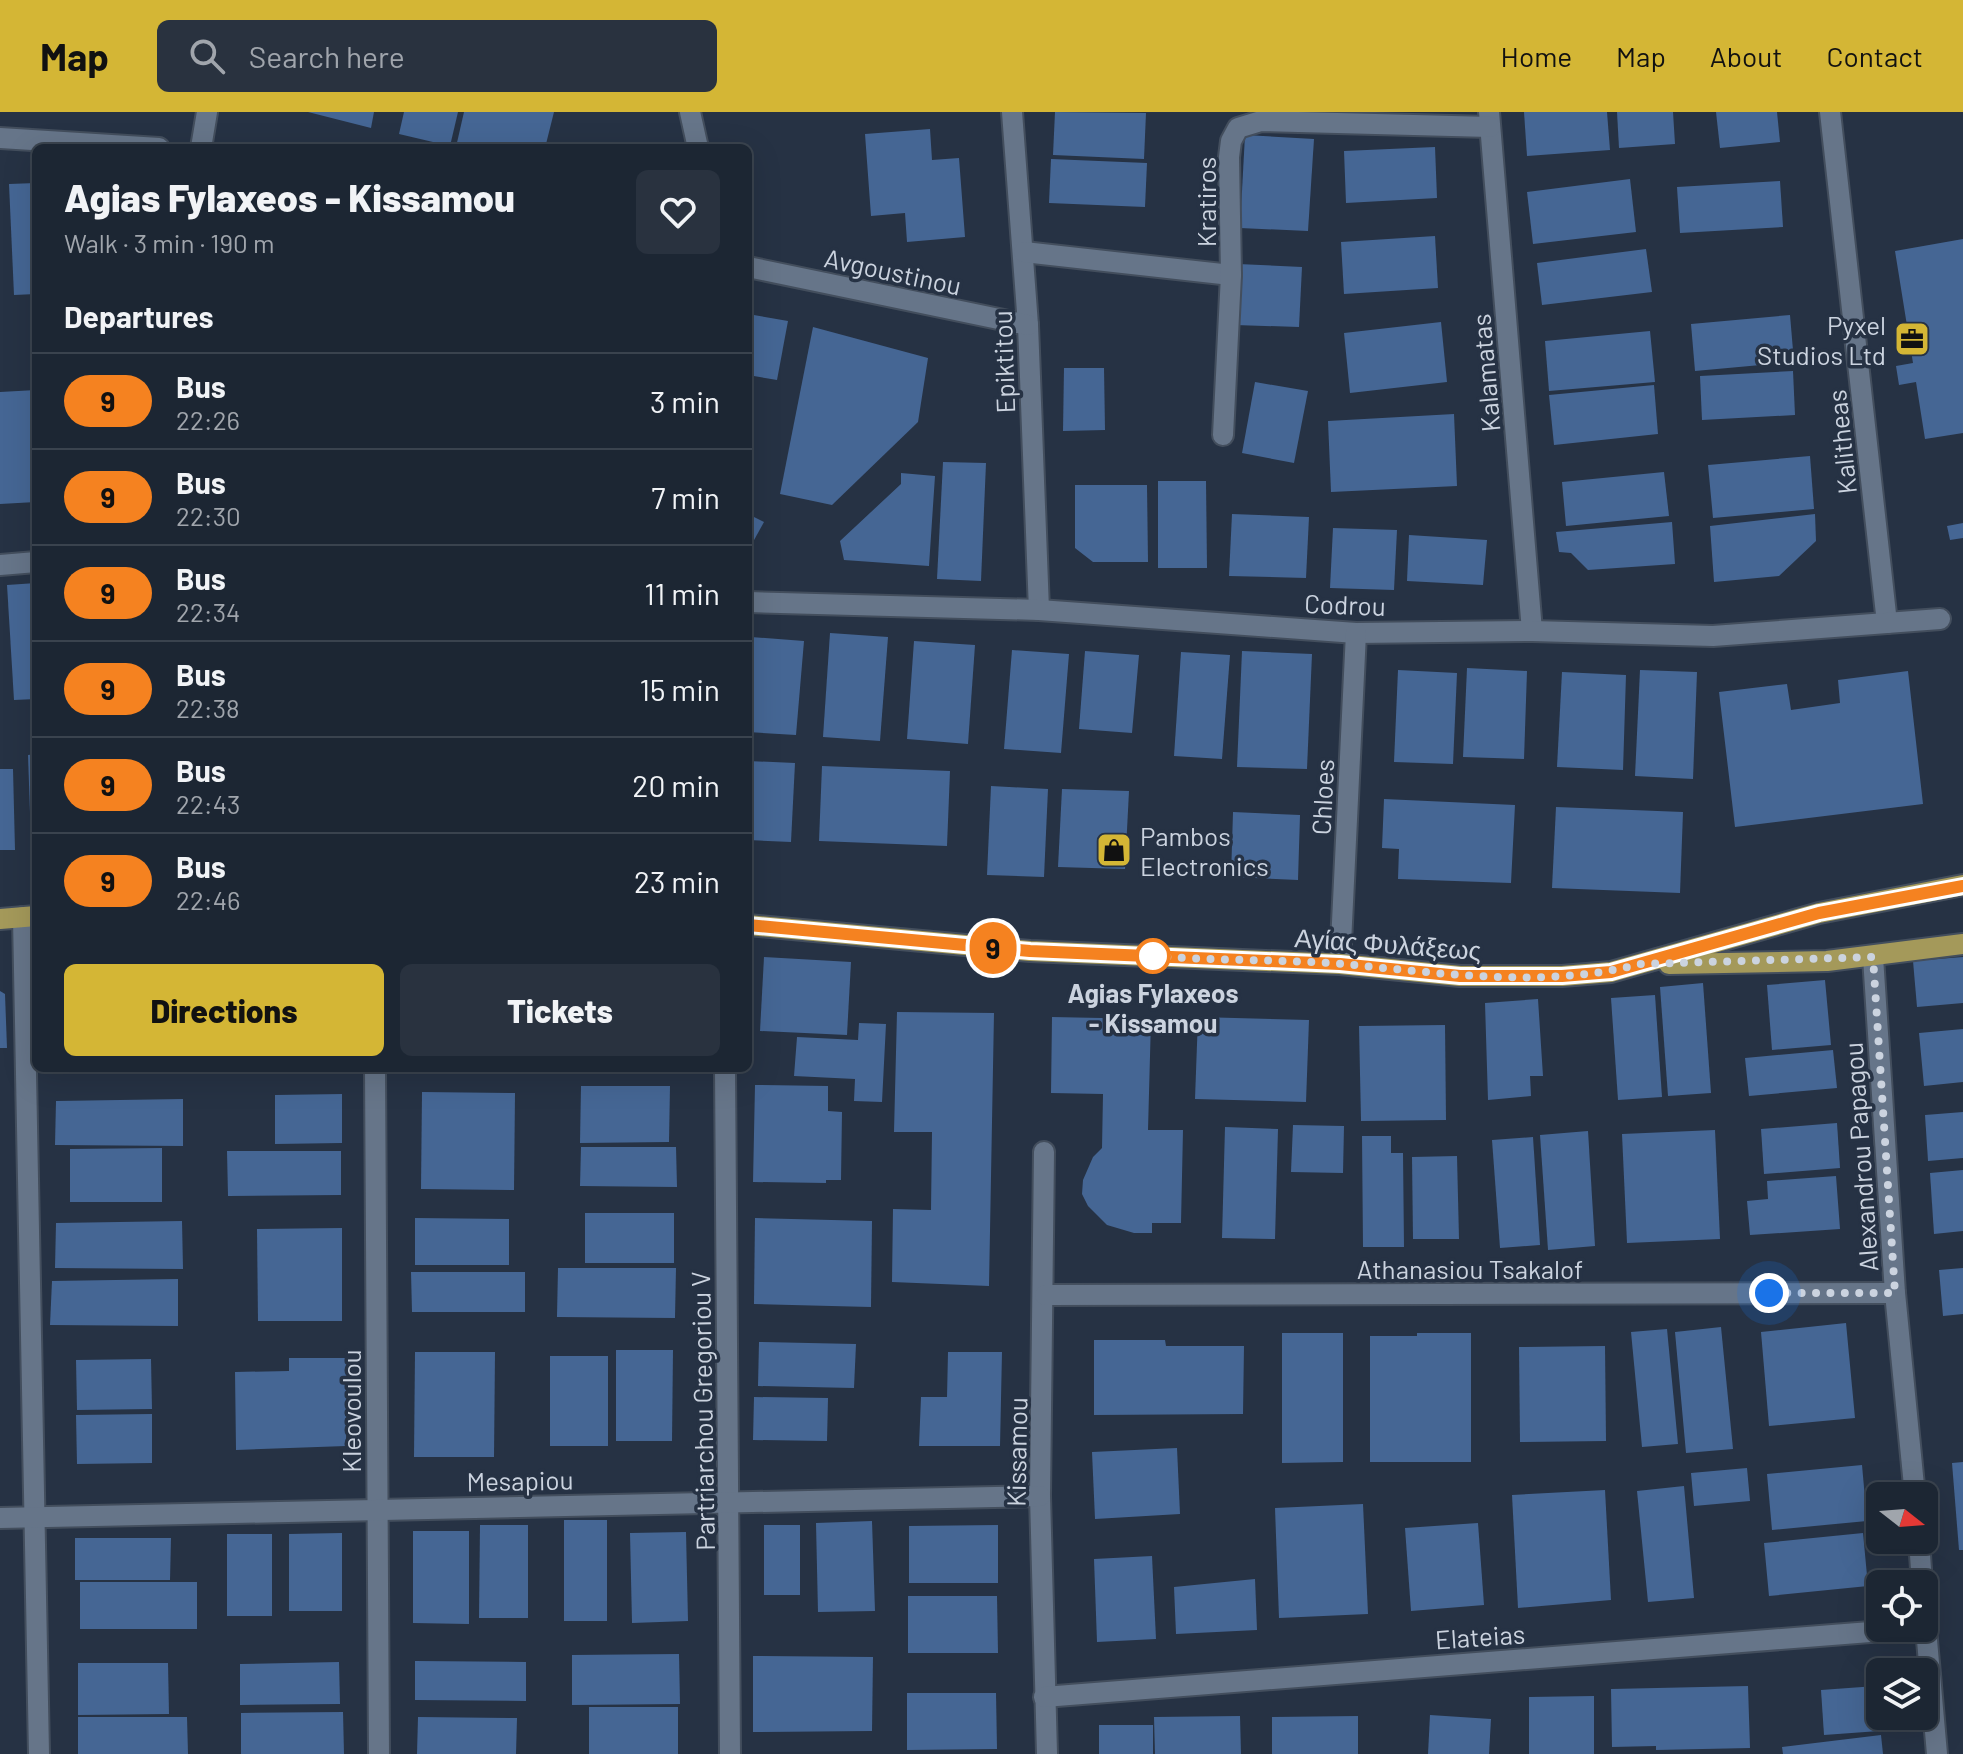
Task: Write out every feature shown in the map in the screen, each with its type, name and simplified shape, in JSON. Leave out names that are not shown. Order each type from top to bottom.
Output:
[{"type":"main road","name":"Αγίας Φυλάξεως","points":[[752,925],[1030,951],[1340,964],[1460,976],[1562,976],[1611,972],[1819,913],[1963,885]]},
{"type":"main road","points":[[0,919],[29,917]]},
{"type":"main road","name":"Αγίας Φυλάξεως","points":[[1641,964],[1873,957],[1963,944]]},
{"type":"street","points":[[202,144],[207,112]]},
{"type":"street","points":[[690,112],[697,144]]},
{"type":"street","name":"Epiktitou","points":[[1012,112],[1028,325],[1039,610]]},
{"type":"street","name":"Kalitheas","points":[[1830,112],[1887,623]]},
{"type":"street","name":"Kratiros","points":[[1223,435],[1231,275],[1229,157],[1231,141],[1238,128],[1261,121],[1490,120]]},
{"type":"street","name":"Kalamatas","points":[[1490,120],[1532,631]]},
{"type":"street","points":[[0,138],[95,144]]},
{"type":"street","points":[[1024,252],[1231,275]]},
{"type":"street","name":"Avgoustinou","points":[[752,268],[1028,325]]},
{"type":"street","points":[[0,565],[32,562]]},
{"type":"street","name":"Codrou","points":[[752,602],[1039,610],[1356,633],[1532,631],[1713,636],[1940,619]]},
{"type":"street","name":"Chloes","points":[[1340,964],[1356,633]]},
{"type":"street","points":[[29,917],[39,1754]]},
{"type":"street","name":"Alexandrou Papagou","points":[[1873,957],[1895,1293],[1914,1482]]},
{"type":"street","name":"Kleovoulou","points":[[375,1072],[379,1754]]},
{"type":"street","name":"Partriarchou Gregoriou V","points":[[725,1072],[730,1754]]},
{"type":"street","name":"Kissamou","points":[[1044,1152],[1045,1295],[1040,1496],[1047,1754]]},
{"type":"street","name":"Athanasiou Tsakalof","points":[[1045,1295],[1895,1293]]},
{"type":"street","name":"Mesapiou","points":[[0,1518],[1040,1496]]},
{"type":"street","name":"Elateias","points":[[1044,1697],[1866,1633]]},
{"type":"street","points":[[1925,1642],[1937,1754]]},
{"type":"building","points":[[308,112],[374,112],[371,128]]},
{"type":"building","points":[[404,112],[458,112],[450,144],[399,134]]},
{"type":"building","points":[[464,112],[554,112],[546,144],[457,144]]},
{"type":"building","points":[[1055,112],[1146,113],[1144,159],[1053,155]]},
{"type":"building","points":[[1524,112],[1607,112],[1610,150],[1527,156]]},
{"type":"building","points":[[1617,112],[1673,112],[1675,144],[1619,148]]},
{"type":"building","points":[[1716,112],[1777,112],[1780,142],[1720,148]]},
{"type":"building","points":[[930,129],[932,160],[959,158],[965,237],[907,242],[905,213],[871,216],[865,134]]},
{"type":"building","points":[[1245,135],[1314,139],[1308,231],[1240,228]]},
{"type":"building","points":[[1435,147],[1437,198],[1346,203],[1344,151]]},
{"type":"building","points":[[1051,159],[1147,163],[1145,207],[1049,203]]},
{"type":"building","points":[[1630,179],[1636,232],[1533,244],[1527,192]]},
{"type":"building","points":[[1780,181],[1783,227],[1680,233],[1677,187]]},
{"type":"building","points":[[32,183],[32,294],[14,295],[9,184]]},
{"type":"building","points":[[1435,236],[1438,288],[1344,294],[1341,242]]},
{"type":"building","points":[[1963,239],[1963,433],[1925,439],[1916,382],[1899,385],[1896,366],[1913,363],[1895,251]]},
{"type":"building","points":[[1646,249],[1652,292],[1542,305],[1537,263]]},
{"type":"building","points":[[1238,264],[1302,267],[1299,327],[1235,325]]},
{"type":"building","points":[[752,315],[788,321],[777,380],[752,376]]},
{"type":"building","points":[[1790,315],[1794,362],[1695,371],[1691,324]]},
{"type":"building","points":[[1441,322],[1447,382],[1350,393],[1344,333]]},
{"type":"building","points":[[813,327],[928,358],[918,422],[832,505],[780,494]]},
{"type":"building","points":[[1650,331],[1655,382],[1549,391],[1545,341]]},
{"type":"building","points":[[1064,368],[1104,368],[1105,430],[1063,431]]},
{"type":"building","points":[[1793,371],[1795,415],[1702,420],[1700,376]]},
{"type":"building","points":[[1255,382],[1308,391],[1294,463],[1242,453]]},
{"type":"building","points":[[1654,385],[1658,434],[1554,445],[1549,395]]},
{"type":"building","points":[[32,390],[32,502],[0,504],[0,392]]},
{"type":"building","points":[[1454,414],[1457,486],[1331,492],[1328,421]]},
{"type":"building","points":[[1810,456],[1814,509],[1713,518],[1708,465]]},
{"type":"building","points":[[943,462],[986,463],[981,581],[937,579]]},
{"type":"building","points":[[1664,472],[1669,516],[1566,526],[1562,482]]},
{"type":"building","points":[[901,473],[935,476],[929,566],[844,560],[840,541],[901,484]]},
{"type":"building","points":[[1158,481],[1206,481],[1207,568],[1158,568]]},
{"type":"building","points":[[1075,485],[1147,485],[1148,562],[1093,562],[1075,548]]},
{"type":"building","points":[[1232,514],[1309,517],[1306,578],[1229,576]]},
{"type":"building","points":[[1815,514],[1816,541],[1779,576],[1714,582],[1710,526]]},
{"type":"building","points":[[752,516],[764,522],[752,544]]},
{"type":"building","points":[[1672,522],[1675,564],[1588,570],[1571,553],[1559,552],[1556,532]]},
{"type":"building","points":[[1963,523],[1963,538],[1950,540],[1947,526]]},
{"type":"building","points":[[1333,528],[1397,530],[1394,590],[1330,588]]},
{"type":"building","points":[[1409,535],[1487,540],[1483,585],[1407,581]]},
{"type":"building","points":[[32,583],[32,699],[14,700],[7,585]]},
{"type":"building","points":[[830,633],[888,637],[880,741],[823,737]]},
{"type":"building","points":[[752,637],[804,641],[796,735],[752,732]]},
{"type":"building","points":[[914,641],[975,645],[968,744],[907,739]]},
{"type":"building","points":[[1012,650],[1069,654],[1061,753],[1004,749]]},
{"type":"building","points":[[1085,651],[1139,655],[1132,733],[1079,729]]},
{"type":"building","points":[[1242,651],[1312,654],[1307,769],[1237,767]]},
{"type":"building","points":[[1181,652],[1230,655],[1222,759],[1174,756]]},
{"type":"building","points":[[1467,668],[1527,671],[1524,759],[1463,757]]},
{"type":"building","points":[[1398,670],[1457,673],[1453,764],[1394,762]]},
{"type":"building","points":[[1640,670],[1697,672],[1693,779],[1635,776]]},
{"type":"building","points":[[1908,671],[1923,804],[1735,827],[1719,692],[1787,684],[1791,710],[1840,703],[1838,680]]},
{"type":"building","points":[[1562,672],[1626,675],[1623,770],[1557,767]]},
{"type":"building","points":[[32,754],[32,842],[31,842],[28,755]]},
{"type":"building","points":[[752,761],[795,763],[791,842],[752,840]]},
{"type":"building","points":[[822,766],[950,771],[947,846],[819,841]]},
{"type":"building","points":[[0,769],[13,769],[15,850],[0,850]]},
{"type":"building","points":[[991,786],[1048,789],[1044,877],[987,875]]},
{"type":"building","points":[[1062,789],[1129,791],[1125,869],[1058,867]]},
{"type":"building","points":[[1384,799],[1515,805],[1511,883],[1398,879],[1399,849],[1382,848]]},
{"type":"building","points":[[1556,807],[1683,812],[1680,893],[1552,888]]},
{"type":"building","points":[[1233,812],[1300,815],[1298,880],[1231,877]]},
{"type":"building","points":[[764,957],[851,962],[847,1035],[760,1031]]},
{"type":"building","points":[[1963,957],[1963,1003],[1917,1007],[1913,961]]},
{"type":"building","points":[[1825,980],[1831,1045],[1772,1050],[1767,985]]},
{"type":"building","points":[[1703,983],[1711,1093],[1668,1096],[1660,987]]},
{"type":"building","points":[[0,991],[5,994],[7,1048],[0,1048]]},
{"type":"building","points":[[1655,995],[1662,1097],[1618,1100],[1611,998]]},
{"type":"building","points":[[1538,999],[1543,1076],[1530,1076],[1531,1096],[1488,1100],[1485,1003]]},
{"type":"building","points":[[897,1012],[994,1013],[989,1286],[892,1282],[893,1209],[931,1210],[932,1132],[894,1132]]},
{"type":"building","points":[[1052,1017],[1151,1019],[1148,1130],[1183,1130],[1181,1223],[1152,1223],[1152,1233],[1134,1233],[1107,1225],[1088,1206],[1082,1194],[1083,1180],[1093,1157],[1102,1148],[1103,1094],[1051,1093]]},
{"type":"building","points":[[1198,1017],[1309,1020],[1306,1102],[1195,1099]]},
{"type":"building","points":[[859,1023],[886,1024],[882,1102],[854,1101],[855,1079],[794,1076],[797,1037],[858,1040]]},
{"type":"building","points":[[1445,1025],[1446,1120],[1361,1121],[1359,1026]]},
{"type":"building","points":[[1963,1029],[1963,1082],[1924,1086],[1919,1033]]},
{"type":"building","points":[[1833,1050],[1837,1088],[1749,1096],[1745,1058]]},
{"type":"building","points":[[577,1072],[668,1072],[668,1074]]},
{"type":"building","points":[[755,1085],[828,1086],[828,1111],[842,1112],[841,1180],[826,1180],[826,1183],[753,1182]]},
{"type":"building","points":[[581,1086],[670,1086],[669,1142],[580,1143]]},
{"type":"building","points":[[422,1092],[515,1093],[514,1190],[421,1189]]},
{"type":"building","points":[[342,1094],[342,1143],[275,1144],[275,1095]]},
{"type":"building","points":[[183,1099],[183,1146],[55,1145],[56,1101]]},
{"type":"building","points":[[1963,1112],[1963,1158],[1928,1161],[1925,1115]]},
{"type":"building","points":[[1837,1123],[1840,1168],[1764,1174],[1761,1129]]},
{"type":"building","points":[[1293,1125],[1344,1126],[1343,1173],[1291,1172]]},
{"type":"building","points":[[1225,1127],[1278,1129],[1275,1239],[1222,1238]]},
{"type":"building","points":[[1715,1130],[1720,1239],[1627,1243],[1622,1134]]},
{"type":"building","points":[[1588,1131],[1595,1246],[1548,1250],[1540,1135]]},
{"type":"building","points":[[1362,1136],[1391,1136],[1391,1153],[1403,1153],[1404,1247],[1363,1247]]},
{"type":"building","points":[[1533,1137],[1540,1245],[1500,1248],[1492,1140]]},
{"type":"building","points":[[581,1147],[676,1147],[677,1187],[580,1186]]},
{"type":"building","points":[[162,1148],[162,1202],[70,1202],[70,1149]]},
{"type":"building","points":[[227,1151],[341,1151],[341,1195],[228,1196]]},
{"type":"building","points":[[1457,1156],[1459,1239],[1413,1239],[1412,1157]]},
{"type":"building","points":[[1963,1170],[1963,1231],[1934,1234],[1930,1173]]},
{"type":"building","points":[[1836,1176],[1840,1229],[1750,1235],[1747,1201],[1768,1199],[1767,1181]]},
{"type":"building","points":[[585,1213],[674,1213],[674,1263],[585,1263]]},
{"type":"building","points":[[415,1218],[509,1219],[509,1265],[415,1265]]},
{"type":"building","points":[[755,1218],[872,1221],[871,1307],[754,1304]]},
{"type":"building","points":[[182,1221],[183,1269],[55,1268],[56,1223]]},
{"type":"building","points":[[342,1228],[342,1321],[258,1321],[257,1229]]},
{"type":"building","points":[[558,1268],[676,1268],[675,1318],[557,1317]]},
{"type":"building","points":[[1963,1268],[1963,1314],[1943,1316],[1939,1270]]},
{"type":"building","points":[[411,1272],[525,1272],[525,1312],[412,1312]]},
{"type":"building","points":[[178,1279],[178,1326],[50,1325],[52,1281]]},
{"type":"building","points":[[1846,1323],[1855,1418],[1769,1426],[1761,1332]]},
{"type":"building","points":[[1721,1327],[1733,1449],[1686,1453],[1675,1332]]},
{"type":"building","points":[[1667,1329],[1678,1444],[1642,1447],[1631,1332]]},
{"type":"building","points":[[1282,1333],[1343,1333],[1343,1462],[1282,1463]]},
{"type":"building","points":[[1417,1333],[1471,1333],[1471,1462],[1370,1462],[1370,1336],[1417,1336]]},
{"type":"building","points":[[1094,1340],[1165,1340],[1166,1346],[1244,1346],[1243,1414],[1094,1415]]},
{"type":"building","points":[[759,1342],[856,1344],[854,1388],[758,1386]]},
{"type":"building","points":[[1605,1346],[1606,1441],[1520,1442],[1519,1347]]},
{"type":"building","points":[[616,1350],[673,1350],[672,1441],[616,1441]]},
{"type":"building","points":[[415,1352],[495,1352],[494,1457],[414,1457]]},
{"type":"building","points":[[948,1352],[1002,1352],[1000,1446],[919,1446],[921,1397],[947,1397]]},
{"type":"building","points":[[550,1356],[608,1356],[608,1446],[550,1446]]},
{"type":"building","points":[[289,1358],[347,1358],[346,1446],[236,1450],[235,1372],[289,1371]]},
{"type":"building","points":[[151,1359],[152,1409],[77,1410],[76,1360]]},
{"type":"building","points":[[754,1397],[828,1398],[827,1441],[753,1440]]},
{"type":"building","points":[[152,1414],[152,1463],[77,1464],[76,1415]]},
{"type":"building","points":[[1177,1448],[1180,1514],[1095,1519],[1092,1452]]},
{"type":"building","points":[[1963,1462],[1963,1550],[1959,1550],[1952,1463]]},
{"type":"building","points":[[1862,1465],[1866,1521],[1772,1530],[1767,1474]]},
{"type":"building","points":[[1747,1468],[1750,1501],[1694,1506],[1691,1473]]},
{"type":"building","points":[[1684,1486],[1694,1598],[1648,1602],[1637,1491]]},
{"type":"building","points":[[1605,1490],[1611,1600],[1518,1608],[1512,1495]]},
{"type":"building","points":[[1363,1504],[1368,1614],[1279,1618],[1275,1508]]},
{"type":"building","points":[[564,1520],[607,1520],[607,1621],[564,1621]]},
{"type":"building","points":[[872,1521],[875,1611],[818,1612],[816,1523]]},
{"type":"building","points":[[1478,1523],[1484,1605],[1411,1611],[1405,1528]]},
{"type":"building","points":[[480,1525],[528,1525],[528,1618],[479,1618]]},
{"type":"building","points":[[764,1525],[800,1525],[800,1595],[764,1595]]},
{"type":"building","points":[[998,1525],[998,1583],[909,1583],[909,1526]]},
{"type":"building","points":[[413,1531],[469,1531],[469,1624],[413,1623]]},
{"type":"building","points":[[686,1532],[688,1621],[632,1623],[630,1533]]},
{"type":"building","points":[[342,1533],[342,1611],[289,1611],[289,1534]]},
{"type":"building","points":[[1863,1533],[1866,1586],[1769,1596],[1764,1543]]},
{"type":"building","points":[[227,1534],[272,1534],[272,1616],[227,1616]]},
{"type":"building","points":[[75,1538],[171,1538],[170,1580],[75,1580]]},
{"type":"building","points":[[1152,1556],[1156,1639],[1097,1642],[1094,1559]]},
{"type":"building","points":[[1255,1579],[1257,1630],[1176,1634],[1174,1587]]},
{"type":"building","points":[[80,1582],[197,1582],[197,1629],[80,1629]]},
{"type":"building","points":[[908,1596],[997,1596],[998,1653],[908,1653]]},
{"type":"building","points":[[679,1654],[680,1704],[572,1705],[572,1655]]},
{"type":"building","points":[[753,1656],[873,1657],[872,1731],[753,1732]]},
{"type":"building","points":[[415,1661],[526,1662],[526,1701],[415,1700]]},
{"type":"building","points":[[339,1662],[340,1704],[240,1705],[240,1664]]},
{"type":"building","points":[[78,1663],[168,1663],[169,1714],[78,1715]]},
{"type":"building","points":[[1748,1686],[1750,1748],[1656,1750],[1656,1746],[1612,1747],[1611,1689]]},
{"type":"building","points":[[1866,1687],[1866,1730],[1879,1731],[1824,1735],[1821,1690]]},
{"type":"building","points":[[907,1693],[996,1693],[997,1749],[907,1750]]},
{"type":"building","points":[[1594,1696],[1594,1754],[1529,1754],[1529,1697]]},
{"type":"building","points":[[589,1707],[678,1707],[678,1754],[589,1754]]},
{"type":"building","points":[[343,1712],[344,1754],[241,1754],[241,1713]]},
{"type":"building","points":[[1430,1715],[1491,1719],[1489,1754],[1428,1754]]},
{"type":"building","points":[[1240,1716],[1241,1754],[1155,1754],[1154,1717]]},
{"type":"building","points":[[1358,1716],[1358,1754],[1272,1754],[1272,1717]]},
{"type":"building","points":[[78,1717],[187,1717],[188,1754],[78,1754]]},
{"type":"building","points":[[418,1717],[517,1718],[516,1754],[417,1754]]},
{"type":"building","points":[[1099,1725],[1153,1725],[1153,1754],[1099,1754]]},
{"type":"building","points":[[1881,1735],[1883,1754],[1783,1754],[1782,1747]]},
{"type":"bus line","name":"9","points":[[752,925],[1030,951],[1340,964],[1460,976],[1562,976],[1611,972],[1819,913],[1963,886]]},
{"type":"place","name":"Pyxel Studios Ltd","points":[[1912,339]]},
{"type":"place","name":"Pambos Electronics","points":[[1114,850]]},
{"type":"place","name":"Agias Fylaxeos - Kissamou","points":[[1153,956]]},
{"type":"route","points":[[1153,956],[1340,964],[1460,976],[1562,976],[1611,972],[1641,964],[1827,961],[1873,957],[1895,1293],[1769,1293]]}]
